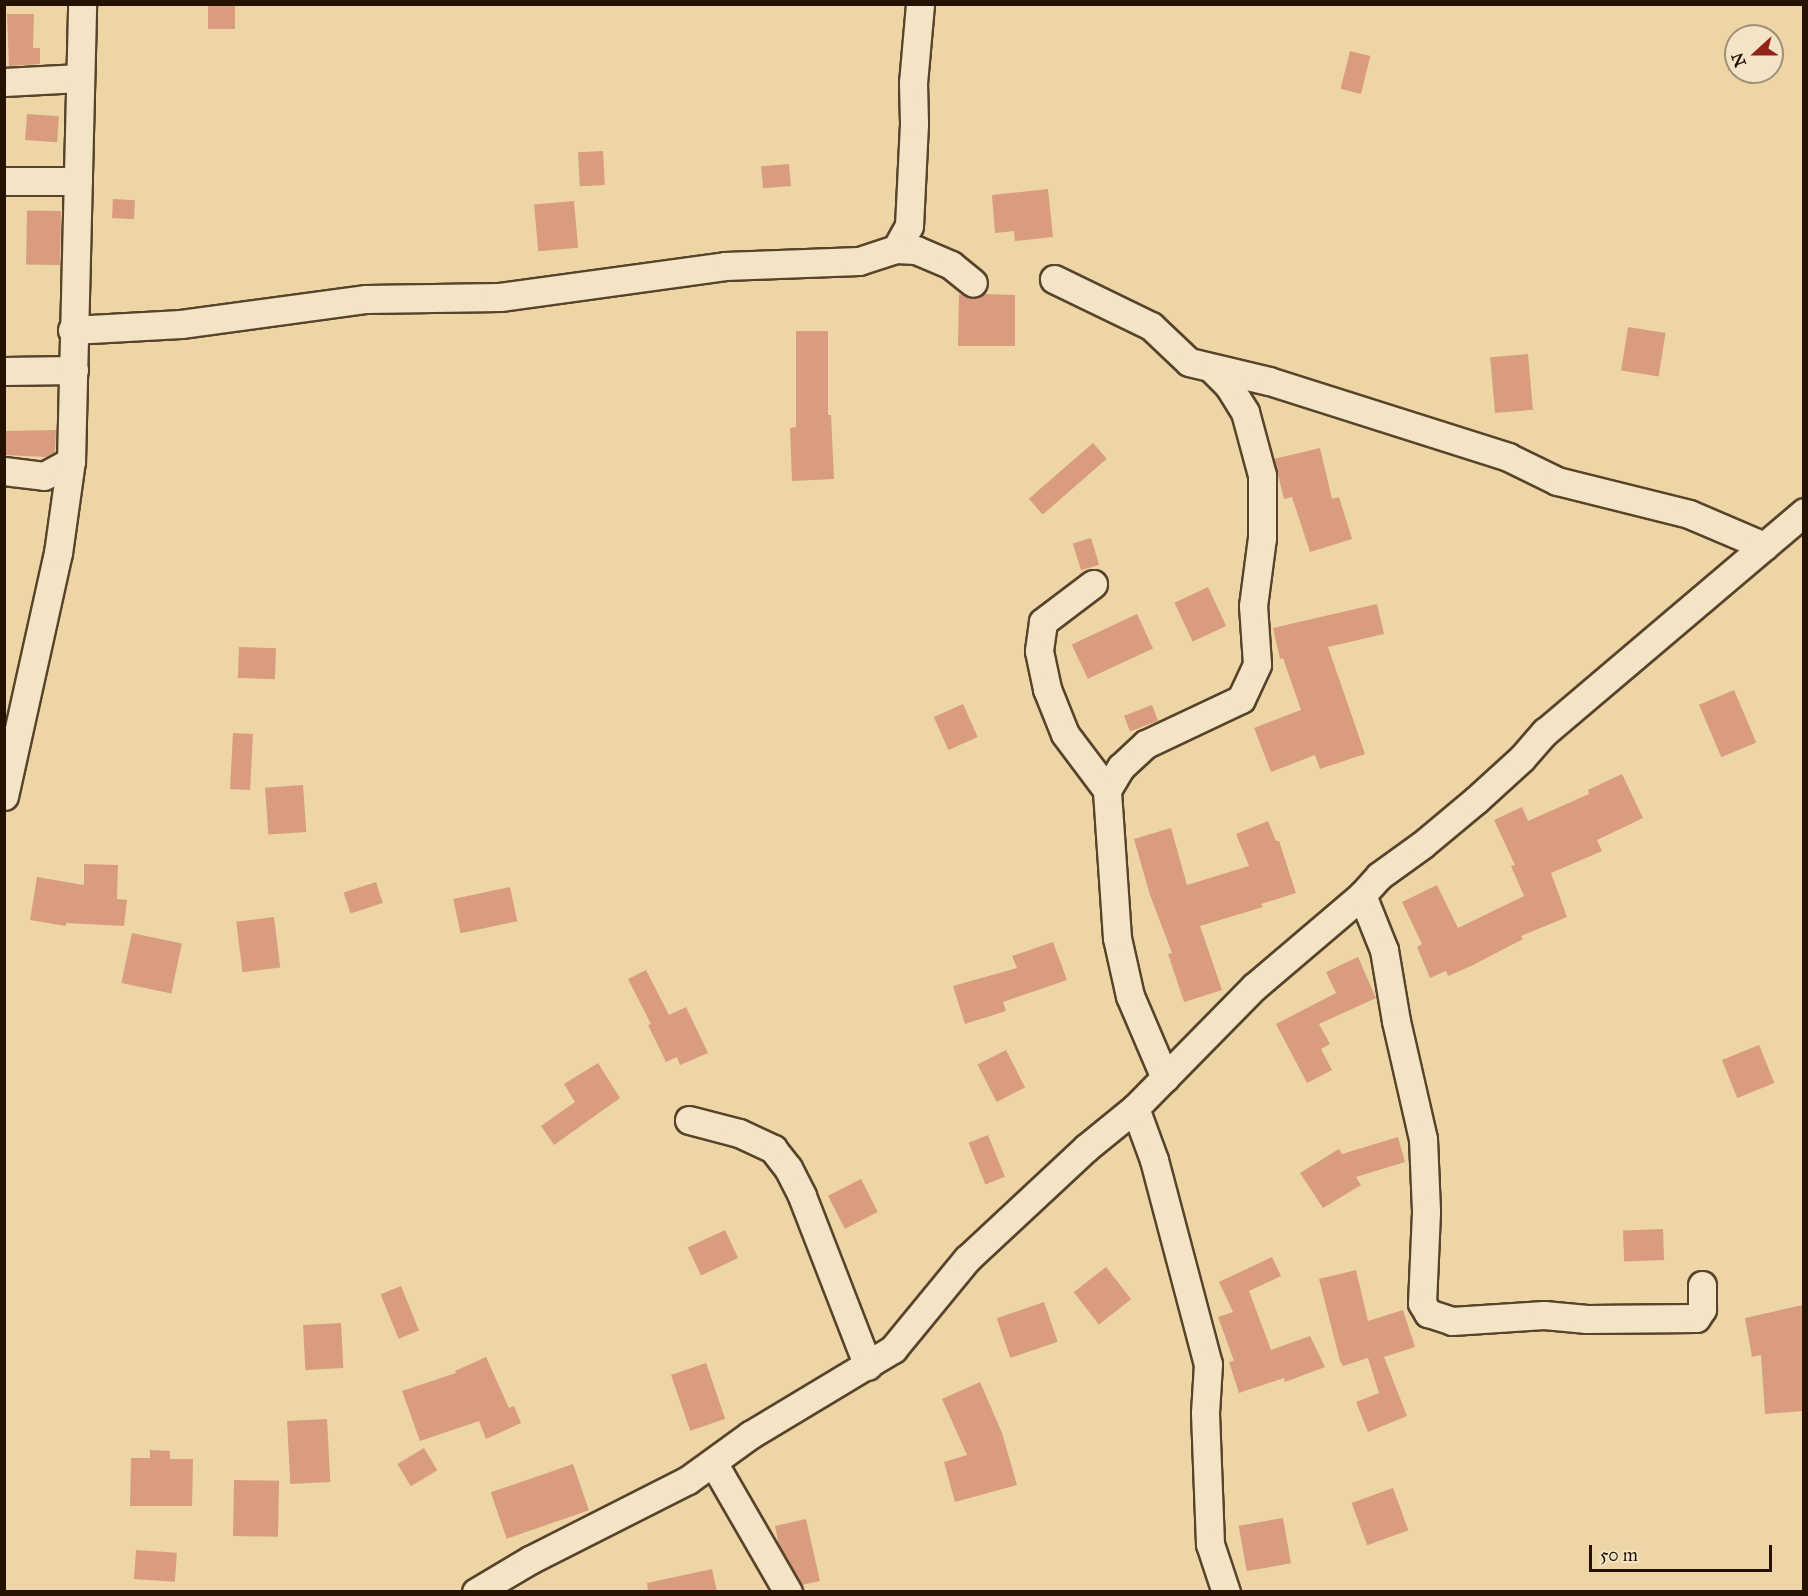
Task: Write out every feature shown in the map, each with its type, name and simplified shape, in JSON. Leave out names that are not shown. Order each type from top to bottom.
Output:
[{"type":"street","points":[[4,796],[58,553],[71,461],[74,370],[72,330],[78,181],[81,4]]},
{"type":"street","points":[[896,249],[909,226],[914,123],[913,83],[920,4]]},
{"type":"street","points":[[4,82],[80,78]]},
{"type":"street","points":[[4,181],[78,181]]},
{"type":"street","points":[[72,330],[181,324],[366,299],[500,297],[725,266],[859,261],[896,249],[916,250],[951,265],[973,283]]},
{"type":"street","points":[[1054,279],[1151,326],[1189,362],[1213,370],[1269,381],[1508,457],[1557,481],[1689,514],[1764,546]]},
{"type":"street","points":[[4,371],[74,370]]},
{"type":"street","points":[[1107,790],[1121,766],[1146,744],[1241,699],[1257,664],[1253,606],[1262,538],[1262,475],[1245,412],[1229,386],[1213,370]]},
{"type":"street","points":[[4,471],[44,476],[71,461]]},
{"type":"street","points":[[44,476],[65,505]]},
{"type":"street","points":[[476,1592],[551,1549],[688,1480],[714,1464],[750,1435],[893,1349],[967,1259],[1086,1148],[1135,1108],[1254,987],[1362,896],[1380,876],[1476,800],[1522,758],[1545,732],[1803,512]]},
{"type":"street","points":[[1093,584],[1043,622],[1039,651],[1047,689],[1065,734],[1107,790],[1117,938],[1130,996],[1165,1078]]},
{"type":"street","points":[[1362,896],[1384,950],[1396,1020],[1422,1139],[1426,1212],[1422,1303],[1428,1313],[1452,1321],[1544,1315],[1587,1319],[1696,1318],[1702,1309],[1702,1285]]},
{"type":"street","points":[[1135,1108],[1154,1160],[1208,1364],[1205,1413],[1210,1544],[1226,1592]]},
{"type":"street","points":[[689,1120],[739,1133],[765,1145],[773,1149],[788,1168],[802,1196],[868,1366]]},
{"type":"street","points":[[714,1464],[789,1592]]},
{"type":"building","points":[[208,4],[235,4],[235,29],[208,29]]},
{"type":"building","points":[[7,14],[34,14],[33,48],[40,48],[40,64],[9,66]]},
{"type":"building","points":[[1350,51],[1370,56],[1361,94],[1341,89]]},
{"type":"building","points":[[27,114],[59,116],[57,142],[25,140]]},
{"type":"building","points":[[603,151],[605,185],[580,186],[578,152]]},
{"type":"building","points":[[789,164],[791,186],[763,188],[761,166]]},
{"type":"building","points":[[1048,189],[1053,237],[1015,241],[1014,231],[995,233],[992,195]]},
{"type":"building","points":[[113,199],[135,200],[134,219],[112,218]]},
{"type":"building","points":[[574,201],[578,248],[538,251],[534,204]]},
{"type":"building","points":[[27,210],[61,211],[60,265],[26,264]]},
{"type":"building","points":[[959,294],[971,299],[983,294],[1015,295],[1015,346],[958,346]]},
{"type":"building","points":[[1628,327],[1666,333],[1659,376],[1621,370]]},
{"type":"building","points":[[796,331],[828,331],[828,415],[831,415],[834,479],[792,481],[790,428],[796,427]]},
{"type":"building","points":[[1528,354],[1533,410],[1495,413],[1490,357]]},
{"type":"building","points":[[56,430],[55,452],[45,457],[5,455],[5,431]]},
{"type":"building","points":[[1093,443],[1107,459],[1043,515],[1029,499]]},
{"type":"building","points":[[1320,448],[1332,499],[1339,497],[1352,539],[1310,552],[1292,497],[1284,499],[1274,459]]},
{"type":"building","points":[[1091,538],[1099,565],[1081,570],[1073,544]]},
{"type":"building","points":[[1208,587],[1226,626],[1193,642],[1174,603]]},
{"type":"building","points":[[1377,604],[1384,634],[1328,647],[1365,754],[1320,769],[1315,755],[1271,772],[1254,728],[1301,710],[1283,658],[1280,659],[1273,628]]},
{"type":"building","points":[[1137,614],[1153,648],[1088,679],[1072,644]]},
{"type":"building","points":[[239,647],[276,648],[275,679],[238,678]]},
{"type":"building","points":[[1734,690],[1756,742],[1721,757],[1699,705]]},
{"type":"building","points":[[963,704],[978,737],[948,750],[934,717]]},
{"type":"building","points":[[1152,705],[1158,721],[1130,732],[1124,716]]},
{"type":"building","points":[[233,733],[253,734],[250,790],[230,789]]},
{"type":"building","points":[[1622,774],[1643,818],[1597,840],[1602,851],[1551,873],[1567,917],[1521,936],[1523,939],[1473,965],[1448,976],[1446,971],[1430,978],[1417,947],[1422,944],[1402,902],[1437,885],[1458,928],[1524,896],[1511,866],[1515,865],[1494,820],[1522,807],[1528,821],[1589,794],[1588,790]]},
{"type":"building","points":[[303,785],[306,832],[268,835],[265,788]]},
{"type":"building","points":[[1268,821],[1276,841],[1279,841],[1296,893],[1261,904],[1263,907],[1200,926],[1222,990],[1184,1002],[1168,954],[1172,953],[1150,895],[1134,839],[1171,828],[1187,885],[1249,866],[1236,834]]},
{"type":"building","points":[[84,864],[118,865],[117,899],[127,900],[124,926],[66,923],[66,926],[30,920],[37,877],[84,885]]},
{"type":"building","points":[[376,882],[383,903],[350,913],[344,893]]},
{"type":"building","points":[[510,887],[517,921],[461,933],[453,899]]},
{"type":"building","points":[[274,917],[280,968],[242,972],[236,922]]},
{"type":"building","points":[[132,933],[182,944],[171,993],[121,983]]},
{"type":"building","points":[[1053,942],[1067,980],[1003,1002],[1006,1011],[965,1024],[953,986],[1017,968],[1012,956]]},
{"type":"building","points":[[1358,957],[1376,998],[1319,1024],[1330,1044],[1321,1049],[1332,1070],[1307,1083],[1276,1024],[1336,993],[1326,972]]},
{"type":"building","points":[[646,970],[669,1015],[686,1007],[708,1053],[680,1065],[677,1057],[666,1062],[648,1025],[651,1024],[628,979]]},
{"type":"building","points":[[1759,1045],[1774,1083],[1737,1098],[1722,1060]]},
{"type":"building","points":[[1006,1050],[1025,1087],[997,1102],[977,1065]]},
{"type":"building","points":[[598,1063],[620,1098],[554,1145],[541,1126],[575,1102],[564,1084]]},
{"type":"building","points":[[988,1135],[1005,1177],[985,1185],[969,1143]]},
{"type":"building","points":[[1398,1137],[1405,1162],[1356,1177],[1361,1185],[1323,1208],[1300,1173],[1339,1149],[1342,1154]]},
{"type":"building","points":[[861,1179],[878,1212],[845,1229],[828,1196]]},
{"type":"building","points":[[1663,1229],[1664,1260],[1624,1261],[1623,1230]]},
{"type":"building","points":[[725,1230],[738,1258],[701,1275],[688,1247]]},
{"type":"building","points":[[1272,1257],[1281,1276],[1249,1291],[1271,1350],[1310,1336],[1325,1367],[1285,1382],[1284,1378],[1239,1393],[1229,1362],[1234,1361],[1218,1317],[1233,1312],[1219,1282]]},
{"type":"building","points":[[1106,1267],[1131,1299],[1099,1325],[1074,1292]]},
{"type":"building","points":[[1356,1270],[1368,1321],[1403,1310],[1415,1347],[1384,1357],[1407,1416],[1368,1432],[1356,1402],[1379,1393],[1368,1358],[1343,1366],[1319,1279]]},
{"type":"building","points":[[401,1286],[419,1331],[399,1339],[381,1294]]},
{"type":"building","points":[[1044,1302],[1058,1342],[1010,1358],[997,1318]]},
{"type":"building","points":[[1803,1305],[1803,1411],[1765,1414],[1761,1355],[1752,1357],[1745,1318]]},
{"type":"building","points":[[341,1323],[343,1368],[305,1370],[303,1325]]},
{"type":"building","points":[[486,1357],[509,1408],[514,1406],[521,1423],[486,1439],[479,1421],[420,1441],[402,1391],[456,1373],[455,1371]]},
{"type":"building","points":[[706,1363],[725,1419],[690,1431],[671,1375]]},
{"type":"building","points":[[980,1382],[1002,1433],[1017,1485],[955,1502],[944,1462],[967,1455],[942,1399]]},
{"type":"building","points":[[327,1419],[330,1482],[290,1484],[287,1421]]},
{"type":"building","points":[[424,1448],[437,1470],[411,1486],[397,1464]]},
{"type":"building","points":[[150,1450],[170,1451],[170,1459],[193,1459],[192,1506],[130,1506],[131,1458],[150,1458]]},
{"type":"building","points":[[573,1464],[589,1510],[507,1539],[491,1492]]},
{"type":"building","points":[[234,1480],[279,1481],[278,1537],[233,1536]]},
{"type":"building","points":[[1393,1488],[1408,1530],[1367,1545],[1352,1503]]},
{"type":"building","points":[[1283,1518],[1291,1563],[1247,1571],[1239,1526]]},
{"type":"building","points":[[806,1519],[820,1581],[802,1585],[779,1546],[775,1526]]},
{"type":"building","points":[[136,1550],[177,1553],[175,1582],[134,1579]]},
{"type":"building","points":[[712,1569],[717,1592],[648,1592],[647,1583]]}]
